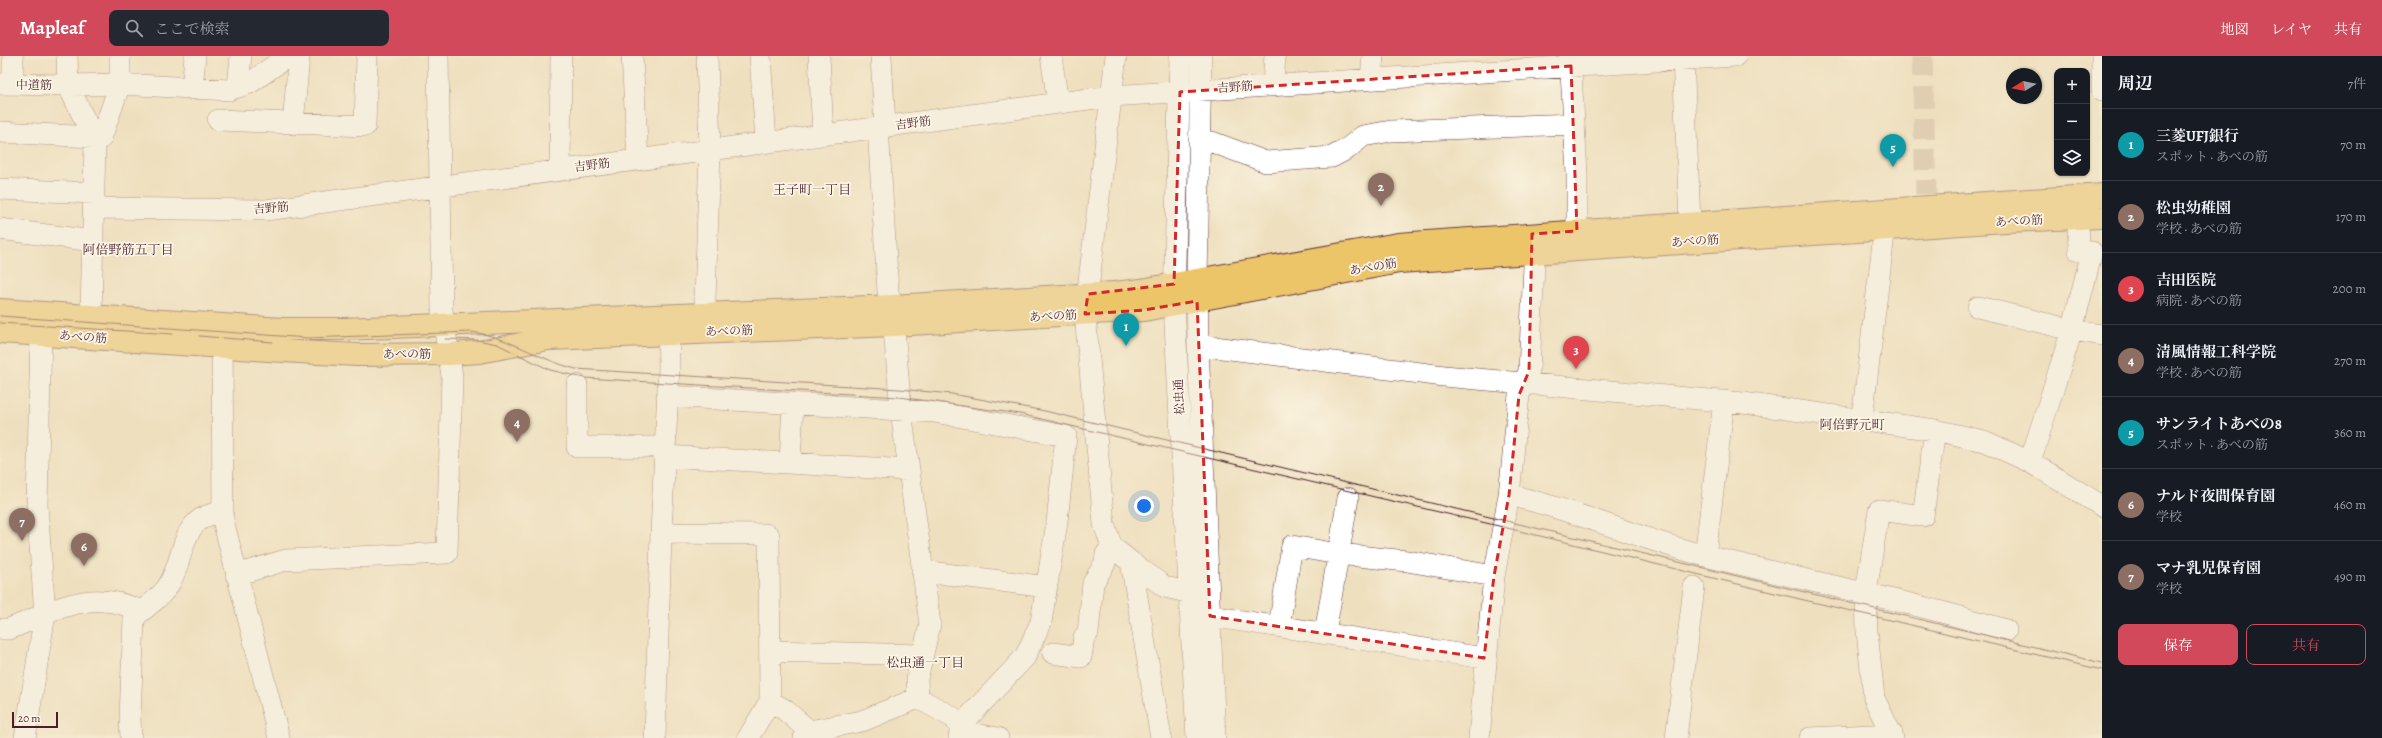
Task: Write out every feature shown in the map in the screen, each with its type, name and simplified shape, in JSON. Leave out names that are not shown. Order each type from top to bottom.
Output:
[{"type":"main road","name":"あべの筋","points":[[1533,243],[1578,231],[1927,209],[2102,195]]},
{"type":"main road","name":"あべの筋","points":[[0,310],[305,329],[444,324],[669,324],[893,316],[1086,304],[1141,290],[1174,294],[1533,243],[1882,230],[1927,209],[2078,218],[2102,217]]},
{"type":"main road","name":"あべの筋","points":[[0,332],[357,355],[450,354],[479,352],[548,339],[669,324]]},
{"type":"street","points":[[6,84],[13,56]]},
{"type":"street","points":[[68,56],[68,85],[94,139],[91,316]]},
{"type":"street","points":[[0,132],[94,139],[101,138],[120,84],[120,56]]},
{"type":"street","points":[[192,89],[195,56]]},
{"type":"street","points":[[238,87],[241,56]]},
{"type":"street","name":"中道筋","points":[[6,84],[120,84],[229,90],[250,83],[288,56]]},
{"type":"street","points":[[293,124],[299,56]]},
{"type":"street","points":[[218,120],[365,126],[367,56]]},
{"type":"street","points":[[236,575],[286,560],[447,553],[452,376],[450,354],[444,324],[439,186],[438,56]]},
{"type":"street","points":[[560,169],[561,56]]},
{"type":"street","points":[[632,56],[638,160]]},
{"type":"street","points":[[707,56],[710,150],[707,323]]},
{"type":"street","points":[[760,56],[766,141]]},
{"type":"street","points":[[819,56],[823,135]]},
{"type":"street","points":[[881,56],[888,292],[893,316],[908,470],[930,624],[917,679],[918,698]]},
{"type":"street","points":[[1051,56],[1058,103]]},
{"type":"street","points":[[1116,56],[1086,304],[1104,524],[1112,547],[1165,587],[1190,593]]},
{"type":"street","name":"松虫通","points":[[1180,56],[1190,91],[1198,345],[1216,738]]},
{"type":"street","name":"松虫通","points":[[1197,738],[1174,294],[1190,91],[1200,56]]},
{"type":"street","points":[[1273,85],[1276,56]]},
{"type":"street","points":[[1371,78],[1372,56]]},
{"type":"street","name":"吉野筋","points":[[0,189],[94,201],[266,210],[560,169],[638,160],[766,141],[823,135],[1111,96],[1371,78],[1462,65],[1725,56]]},
{"type":"street","points":[[2102,56],[2102,92]]},
{"type":"street","points":[[1683,58],[1690,223]]},
{"type":"street","points":[[1570,61],[1578,173],[1578,231]]},
{"type":"street","points":[[1212,142],[1266,162],[1332,157],[1347,149],[1363,136],[1391,131],[1574,124]]},
{"type":"street","points":[[2030,462],[2097,251],[2079,251],[2078,218]]},
{"type":"street","points":[[0,229],[93,241]]},
{"type":"street","points":[[1862,418],[1882,243],[1882,230]]},
{"type":"street","points":[[1479,738],[1484,658],[1494,576],[1509,495],[1519,395],[1529,371],[1533,243]]},
{"type":"street","points":[[1978,307],[2102,336]]},
{"type":"street","points":[[655,738],[669,324]]},
{"type":"street","points":[[222,325],[222,512],[236,575],[279,738]]},
{"type":"street","points":[[25,738],[46,614],[37,505],[41,335]]},
{"type":"street","points":[[1198,345],[1444,376],[1724,401],[1862,418],[1935,430],[1984,441],[2030,462],[2102,506]]},
{"type":"street","points":[[577,385],[577,447],[908,470]]},
{"type":"street","points":[[667,396],[934,412],[1066,436],[1057,522],[1041,622],[1025,657],[960,732]]},
{"type":"street","points":[[1705,556],[1724,401]]},
{"type":"street","points":[[790,463],[793,404]]},
{"type":"street","points":[[1810,738],[1892,736],[1874,698],[1867,630],[1866,592],[1879,510],[1923,516],[1935,430]]},
{"type":"street","points":[[1509,495],[1544,503],[1705,556],[1866,592],[2006,630]]},
{"type":"street","points":[[1325,634],[1348,498]]},
{"type":"street","points":[[132,738],[130,718],[134,618],[168,587],[192,526],[200,517],[209,513],[222,512]]},
{"type":"street","points":[[661,533],[765,534],[769,536],[771,651],[770,701],[748,738]]},
{"type":"street","points":[[1279,626],[1292,546],[1338,554],[1407,561],[1494,576]]},
{"type":"street","points":[[1053,653],[1081,657],[1084,637],[1088,634],[1094,583],[1105,562],[1106,554],[1112,547]]},
{"type":"street","points":[[1132,562],[1161,738]]},
{"type":"street","points":[[922,571],[1047,587]]},
{"type":"street","points":[[1676,738],[1694,587]]},
{"type":"street","points":[[0,630],[9,629],[76,602],[100,599],[122,602],[140,611]]},
{"type":"street","points":[[1210,616],[1484,658]]},
{"type":"street","points":[[771,651],[922,656]]},
{"type":"street","points":[[918,698],[954,718],[960,732]]},
{"type":"street","points":[[770,701],[785,710],[807,735],[862,721],[918,698]]},
{"type":"street","points":[[960,732],[998,738]]},
{"type":"highlighted area","points":[[1571,66],[1577,231],[1532,234],[1529,371],[1519,395],[1509,495],[1494,576],[1484,658],[1210,616],[1197,301],[1144,310],[1085,314],[1088,294],[1174,284],[1180,92]]},
{"type":"tunnel","points":[[1922,56],[1926,194]]},
{"type":"tram line","points":[[0,316],[308,338],[471,332],[498,338],[549,360],[576,369],[899,389],[952,394],[1045,411],[2102,663]]},
{"type":"tram line","points":[[0,323],[173,334]]},
{"type":"tram line","points":[[199,336],[273,342]]},
{"type":"tram line","points":[[445,339],[477,340],[497,344],[550,370],[584,378],[899,397],[1020,414],[1503,527],[2102,670]]},
{"type":"place","name":"サンライトあべの8","points":[[1893,167]]},
{"type":"place","name":"松虫幼稚園","points":[[1381,206]]},
{"type":"place","name":"三菱UFJ銀行","points":[[1126,346]]},
{"type":"place","name":"吉田医院","points":[[1576,369]]},
{"type":"place","name":"清風情報工科学院","points":[[517,442]]},
{"type":"place","name":"マナ乳児保育園","points":[[22,541]]},
{"type":"place","name":"ナルド夜間保育園","points":[[84,566]]},
{"type":"district","name":"王子町一丁目","points":[[812,189]]},
{"type":"district","name":"阿倍野筋五丁目","points":[[128,249]]},
{"type":"district","name":"阿倍野元町","points":[[1852,424]]},
{"type":"district","name":"松虫通一丁目","points":[[925,662]]}]
